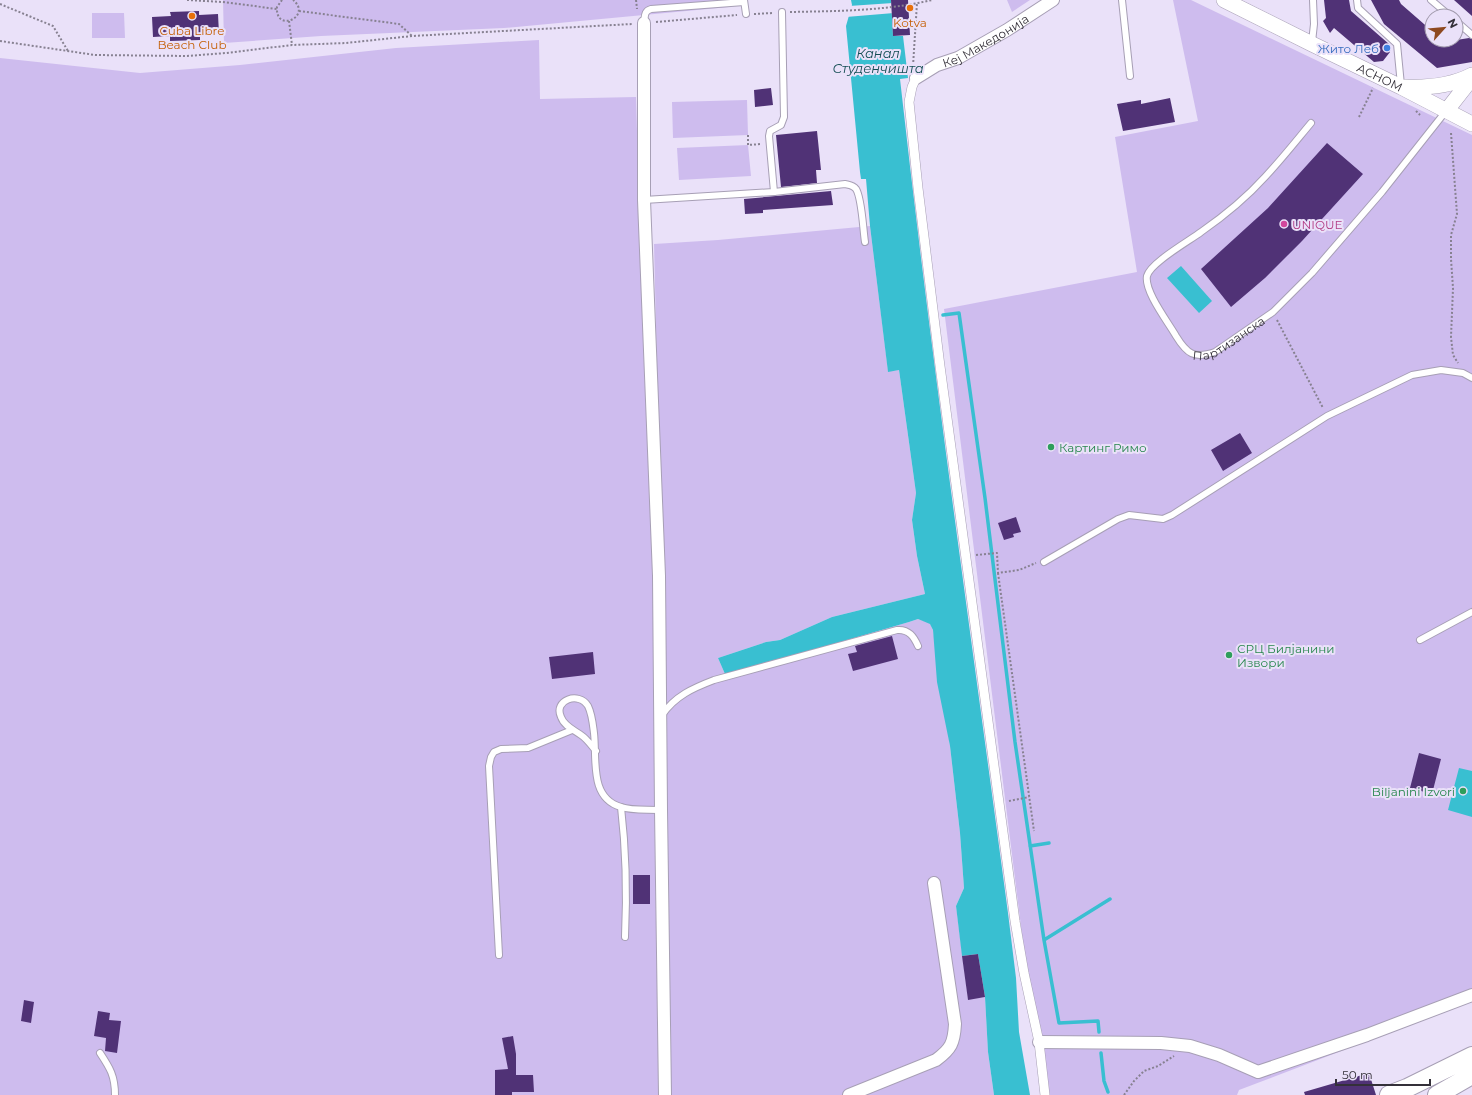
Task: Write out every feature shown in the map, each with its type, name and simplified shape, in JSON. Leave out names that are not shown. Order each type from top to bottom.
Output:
[{"type":"main road","points":[[1389,1095],[1472,1056]]},
{"type":"main road","points":[[1437,1095],[1472,1075]]},
{"type":"street","name":"Кеј Македонија","points":[[914,82],[937,65],[964,54],[1007,30],[1052,0]]},
{"type":"street","name":"АСНОМ","points":[[1224,0],[1379,76],[1472,124]]},
{"type":"street","points":[[644,23],[644,200],[659,576],[660,810],[665,1095]]},
{"type":"street","points":[[1401,87],[1437,87],[1452,84],[1472,75]]},
{"type":"street","name":"Партизанска","points":[[1447,110],[1472,78]]},
{"type":"street","points":[[914,82],[910,102],[918,188],[940,366],[1015,921],[1024,973],[1039,1042],[1045,1095]]},
{"type":"street","points":[[849,1095],[936,1060],[945,1053],[951,1045],[954,1037],[954,1024],[934,883]]},
{"type":"street","points":[[1039,1042],[1161,1043],[1190,1046],[1219,1055],[1258,1072],[1367,1035],[1472,995]]},
{"type":"lane","points":[[1122,0],[1130,76]]},
{"type":"lane","points":[[1312,44],[1314,24],[1313,0]]},
{"type":"lane","points":[[1357,0],[1358,8],[1397,44],[1401,87]]},
{"type":"lane","points":[[1431,0],[1440,8]]},
{"type":"lane","points":[[644,23],[645,13],[651,9],[744,1],[746,14]]},
{"type":"lane","points":[[774,192],[769,133],[781,125],[784,117],[782,12]]},
{"type":"lane","points":[[1464,28],[1472,35]]},
{"type":"lane","name":"Партизанска","points":[[1311,123],[1265,177],[1237,204],[1207,228],[1155,264],[1147,274],[1148,286],[1153,297],[1182,347],[1193,355],[1199,356],[1215,352],[1273,312],[1312,273],[1382,192],[1447,110]]},
{"type":"lane","points":[[644,200],[774,192],[845,184],[853,185],[858,192],[860,199],[865,242]]},
{"type":"lane","points":[[1044,562],[1118,519],[1129,515],[1163,520],[1327,416],[1412,375],[1441,370],[1463,373],[1472,378]]},
{"type":"lane","points":[[1420,640],[1472,612]]},
{"type":"lane","points":[[660,718],[675,699],[700,685],[714,680],[897,630],[906,631],[911,634],[918,646]]},
{"type":"lane","points":[[596,751],[589,742],[564,723],[560,716],[559,709],[562,702],[573,698],[584,701],[588,707],[593,726],[596,751],[596,774],[598,786],[604,797],[612,803],[629,809],[660,810]]},
{"type":"lane","points":[[499,955],[488,766],[494,752],[501,749],[528,748],[572,730]]},
{"type":"lane","points":[[621,807],[627,897],[625,936]]},
{"type":"lane","points":[[100,1053],[112,1073],[115,1095]]},
{"type":"path","points":[[187,0],[223,2],[276,9]]},
{"type":"path","points":[[282,0],[276,9],[279,17],[285,21],[295,18],[299,11],[299,7],[294,0]]},
{"type":"path","points":[[0,41],[102,56],[187,56],[292,45],[346,43],[412,36],[644,23],[746,14],[841,11],[904,5],[932,0]]},
{"type":"path","points":[[914,82],[917,3]]},
{"type":"path","points":[[0,4],[53,26],[68,51]]},
{"type":"path","points":[[299,11],[398,24],[412,36]]},
{"type":"path","points":[[289,21],[292,45]]},
{"type":"path","points":[[1359,117],[1379,76]]},
{"type":"path","points":[[1451,132],[1457,214],[1451,235],[1453,288],[1451,337],[1453,355],[1463,373]]},
{"type":"path","points":[[748,135],[748,145],[769,144]]},
{"type":"path","points":[[1273,312],[1327,416]]},
{"type":"path","points":[[985,554],[996,553],[1034,831]]},
{"type":"path","points":[[998,573],[1019,570],[1033,564],[1044,562]]},
{"type":"path","points":[[1017,799],[1029,797]]},
{"type":"path","points":[[1124,1095],[1134,1081],[1144,1071],[1158,1066],[1190,1046]]},
{"type":"shaded area","points":[[223,0],[728,0],[729,7],[504,28],[321,36],[224,43]]},
{"type":"shaded area","points":[[1007,0],[1030,0],[1012,12]]},
{"type":"shaded area","name":"СРЦ Билјанини Извори","points":[[1173,0],[1191,0],[1472,135],[1472,1001],[1239,1090],[1237,1095],[1042,1095],[944,309],[1137,272],[1115,137],[1198,121]]},
{"type":"shaded area","points":[[92,13],[124,13],[125,38],[92,38]]},
{"type":"shaded area","points":[[539,40],[540,99],[636,97],[644,365],[653,571],[655,866],[659,1095],[0,1095],[0,58],[140,73],[240,65],[396,48]]},
{"type":"shaded area","points":[[747,100],[748,135],[673,138],[672,102]]},
{"type":"shaded area","points":[[748,145],[751,176],[679,180],[677,148]]},
{"type":"shaded area","points":[[870,226],[888,371],[899,370],[916,493],[912,520],[917,556],[925,594],[832,617],[780,640],[766,642],[718,658],[725,674],[918,619],[930,623],[933,630],[950,746],[960,833],[964,888],[956,906],[968,999],[985,997],[988,1052],[994,1095],[671,1095],[665,700],[654,244],[718,240]]},
{"type":"water","name":"Канал Студенчишта","points":[[851,0],[891,0],[893,36],[903,36],[908,78],[900,79],[912,184],[938,392],[1008,913],[1016,978],[1019,1032],[1030,1095],[994,1095],[988,1052],[985,997],[978,954],[962,956],[956,906],[964,888],[960,833],[950,746],[937,682],[933,630],[930,624],[918,619],[768,663],[725,674],[718,658],[766,642],[780,640],[832,617],[925,594],[917,556],[912,520],[916,493],[899,370],[888,372],[870,226],[866,179],[861,179],[860,172],[846,26],[852,5]]},
{"type":"water","points":[[1181,266],[1212,301],[1199,313],[1167,278]]},
{"type":"water","name":"Biljanini Izvori","points":[[1459,768],[1472,771],[1472,817],[1448,810]]},
{"type":"pier","points":[[893,3],[894,13],[846,17],[849,6]]},
{"type":"building","points":[[891,0],[908,0],[910,35],[893,36]]},
{"type":"building","points":[[1324,0],[1349,0],[1351,11],[1389,44],[1390,52],[1383,61],[1374,62],[1334,28],[1330,33],[1323,21],[1326,18]]},
{"type":"building","points":[[1371,0],[1399,0],[1401,4],[1424,24],[1424,48],[1464,48],[1464,39],[1469,38],[1472,39],[1472,62],[1437,68],[1384,24]]},
{"type":"building","points":[[1454,0],[1472,0],[1472,16],[1464,8]]},
{"type":"building","points":[[199,11],[199,15],[218,14],[219,34],[200,34],[200,40],[170,41],[170,36],[153,37],[152,17],[171,16],[170,12]]},
{"type":"building","points":[[771,88],[773,105],[755,107],[754,90]]},
{"type":"building","points":[[1170,98],[1175,122],[1123,131],[1117,104],[1141,100],[1141,104]]},
{"type":"building","points":[[817,131],[821,170],[816,170],[817,183],[781,187],[776,135]]},
{"type":"building","name":"UNIQUE","points":[[1327,143],[1363,174],[1302,241],[1265,278],[1231,307],[1201,269],[1268,208]]},
{"type":"building","points":[[831,191],[833,205],[763,210],[763,213],[745,214],[744,199]]},
{"type":"building","points":[[1240,433],[1252,453],[1223,471],[1211,450]]},
{"type":"building","points":[[1016,517],[1021,532],[1013,534],[1014,537],[1004,540],[998,523]]},
{"type":"building","points":[[892,636],[898,659],[853,671],[848,654],[857,652],[855,646]]},
{"type":"building","points":[[593,652],[595,674],[552,679],[549,657]]},
{"type":"building","points":[[1419,753],[1441,759],[1432,794],[1410,788]]},
{"type":"building","points":[[633,875],[650,875],[650,904],[633,904]]},
{"type":"building","points":[[978,954],[985,997],[968,1000],[962,956]]},
{"type":"building","points":[[24,1000],[34,1002],[31,1023],[21,1021]]},
{"type":"building","points":[[98,1011],[110,1013],[109,1020],[121,1021],[117,1053],[105,1051],[106,1038],[94,1036]]},
{"type":"building","points":[[513,1036],[516,1054],[516,1075],[533,1075],[534,1092],[512,1092],[512,1095],[495,1095],[495,1070],[508,1069],[502,1038]]},
{"type":"building","points":[[1369,1073],[1376,1095],[1305,1095],[1304,1092]]},
{"type":"waterway","points":[[943,315],[959,313],[985,498],[1015,742],[1044,940],[1059,1023],[1098,1021],[1099,1032]]},
{"type":"waterway","points":[[1030,846],[1049,843]]},
{"type":"waterway","points":[[1044,940],[1110,899]]},
{"type":"waterway","points":[[1101,1053],[1104,1081],[1108,1092]]},
{"type":"place","name":"Kotva","points":[[910,8]]},
{"type":"place","name":"Cuba Libre Beach Club","points":[[192,16]]},
{"type":"place","name":"Жито Леб","points":[[1387,48]]},
{"type":"place","name":"UNIQUE","points":[[1284,224]]},
{"type":"place","name":"Картинг Римо","points":[[1051,447]]},
{"type":"place","name":"СРЦ Билјанини Извори","points":[[1229,655]]},
{"type":"place","name":"Biljanini Izvori","points":[[1463,791]]}]
